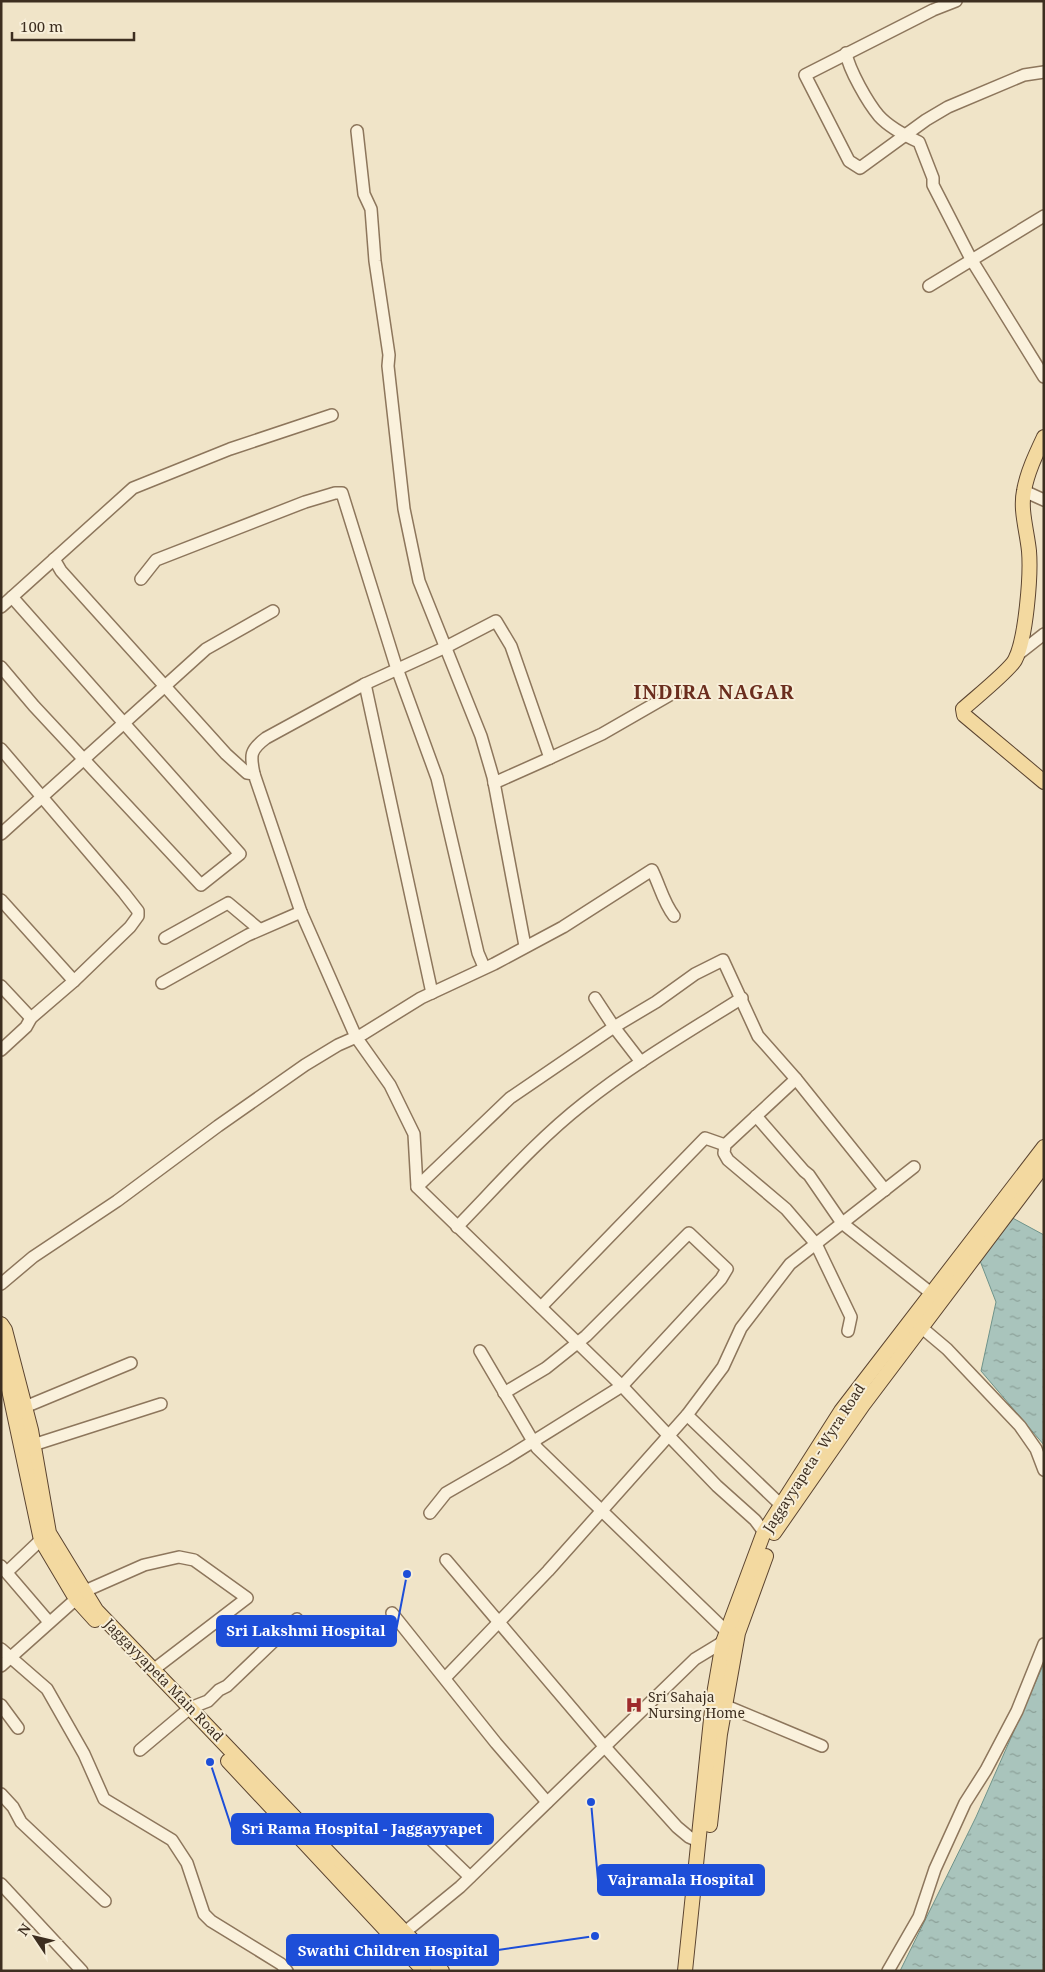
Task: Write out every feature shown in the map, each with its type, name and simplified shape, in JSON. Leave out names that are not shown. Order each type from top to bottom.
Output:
[{"type":"main road","points":[[1043,443],[1027,478],[1024,491],[1023,505],[1029,554],[1029,590],[1021,642],[1010,667],[981,692],[962,712],[1044,782]]},
{"type":"main road","name":"Jaggayyapeta - Wyra Road","points":[[685,1971],[698,1841],[719,1703],[725,1637],[764,1532],[841,1411],[916,1323],[931,1294],[1044,1147]]},
{"type":"main road","points":[[692,1971],[719,1703],[738,1633],[773,1535],[916,1323],[1044,1165]]},
{"type":"main road","points":[[1,1324],[3,1346],[45,1536],[80,1595],[424,1971]]},
{"type":"main road","points":[[3,1346],[25,1407],[33,1445],[45,1536]]},
{"type":"main road","name":"Jaggayyapeta Main Road","points":[[80,1595],[153,1670],[187,1711],[442,1971]]},
{"type":"street","points":[[956,1],[933,10],[805,75],[849,160],[860,168],[926,120],[948,107],[1024,75],[1044,72]]},
{"type":"street","points":[[846,53],[865,95],[880,117],[919,142],[933,178],[933,185],[971,259],[1044,377]]},
{"type":"street","points":[[357,130],[364,194],[371,209],[375,261],[389,355],[388,366],[397,434],[396,449],[404,509],[419,581],[480,736],[494,783],[525,946]]},
{"type":"street","points":[[929,286],[1044,216]]},
{"type":"street","points":[[1,607],[133,488],[230,449],[332,415]]},
{"type":"street","points":[[1024,491],[1044,500]]},
{"type":"street","points":[[142,579],[156,560],[305,502],[335,493],[342,494],[398,670],[437,778],[478,953],[484,967]]},
{"type":"street","points":[[54,559],[61,571],[226,754],[247,773],[254,774]]},
{"type":"street","points":[[1,667],[34,706],[201,885],[240,854],[12,597]]},
{"type":"street","points":[[1,834],[206,649],[273,611]]},
{"type":"street","points":[[550,758],[511,646],[496,621],[446,647],[365,684],[266,738],[256,745],[251,754],[254,774],[301,912],[356,1037],[390,1085],[414,1134],[417,1186],[622,1386],[718,1486],[755,1520],[764,1532]]},
{"type":"street","points":[[1016,656],[1044,634]]},
{"type":"street","points":[[365,684],[432,993]]},
{"type":"street","points":[[494,783],[602,734],[675,692]]},
{"type":"street","points":[[1,749],[44,797],[138,912],[138,916],[130,927],[74,981],[31,1018],[26,1026],[1,1050]]},
{"type":"street","points":[[1,1284],[33,1257],[117,1200],[304,1065],[432,993],[484,967],[494,964],[563,927],[652,870],[661,887],[665,904],[674,916]]},
{"type":"street","points":[[1,900],[74,981]]},
{"type":"street","points":[[165,938],[228,903],[259,929]]},
{"type":"street","points":[[162,984],[259,929],[301,912]]},
{"type":"street","points":[[417,1186],[510,1098],[614,1026],[656,1002],[695,974],[723,960],[758,1036],[796,1079],[885,1190]]},
{"type":"street","points":[[1,986],[31,1018]]},
{"type":"street","points":[[595,998],[641,1062]]},
{"type":"street","points":[[457,1227],[552,1130],[582,1104],[641,1062],[742,998]]},
{"type":"street","points":[[796,1079],[725,1145],[724,1153],[728,1160],[786,1209],[816,1244],[851,1317],[848,1331]]},
{"type":"street","points":[[756,1116],[809,1175],[842,1223],[931,1294]]},
{"type":"street","points":[[541,1307],[705,1138],[725,1145]]},
{"type":"street","points":[[445,1678],[602,1511],[687,1415],[723,1366],[741,1328],[790,1264],[914,1167]]},
{"type":"street","points":[[430,1513],[446,1493],[506,1459],[622,1386],[721,1279],[727,1269],[689,1233],[578,1343],[546,1368],[504,1393]]},
{"type":"street","points":[[916,1323],[947,1349],[1020,1426],[1036,1449],[1044,1470]]},
{"type":"street","points":[[405,1932],[470,1877],[695,1659],[725,1637],[602,1511],[536,1448],[480,1351]]},
{"type":"street","points":[[25,1407],[131,1363]]},
{"type":"street","points":[[33,1445],[162,1404]]},
{"type":"street","points":[[687,1415],[781,1505]]},
{"type":"street","points":[[45,1536],[4,1569],[49,1622]]},
{"type":"street","points":[[6,1662],[80,1595],[144,1565],[180,1557],[194,1560],[247,1598],[153,1670]]},
{"type":"street","points":[[446,1560],[604,1746],[677,1827],[689,1837],[698,1841]]},
{"type":"street","points":[[392,1613],[496,1743],[547,1802]]},
{"type":"street","points":[[140,1750],[187,1711],[208,1701],[219,1690],[228,1686],[297,1619]]},
{"type":"street","points":[[888,1971],[919,1917],[935,1869],[965,1803],[986,1770],[1017,1711],[1044,1644]]},
{"type":"street","points":[[1,1649],[6,1662],[47,1689],[84,1754],[104,1798],[172,1840],[187,1863],[204,1914],[211,1921],[281,1964],[287,1971]]},
{"type":"street","points":[[719,1703],[822,1746]]},
{"type":"street","points":[[1,1705],[18,1728]]},
{"type":"street","points":[[1,1794],[13,1807],[21,1822],[105,1901]]},
{"type":"street","points":[[414,1823],[470,1877]]},
{"type":"street","points":[[1,1884],[82,1971]]},
{"type":"water","points":[[1007,1215],[1044,1235],[1044,1445],[981,1371],[996,1302],[977,1253]]},
{"type":"water","points":[[1044,1663],[1044,1971],[900,1971],[976,1817]]},
{"type":"place","name":"Sri Lakshmi Hospital","points":[[407,1574]]},
{"type":"place","name":"Sri Sahaja Nursing Home","points":[[634,1705]]},
{"type":"place","name":"Sri Rama Hospital - Jaggayyapet","points":[[210,1762]]},
{"type":"place","name":"Vajramala Hospital","points":[[591,1802]]},
{"type":"place","name":"Swathi Children Hospital","points":[[595,1936]]},
{"type":"district","name":"INDIRA NAGAR","points":[[714,692]]}]
